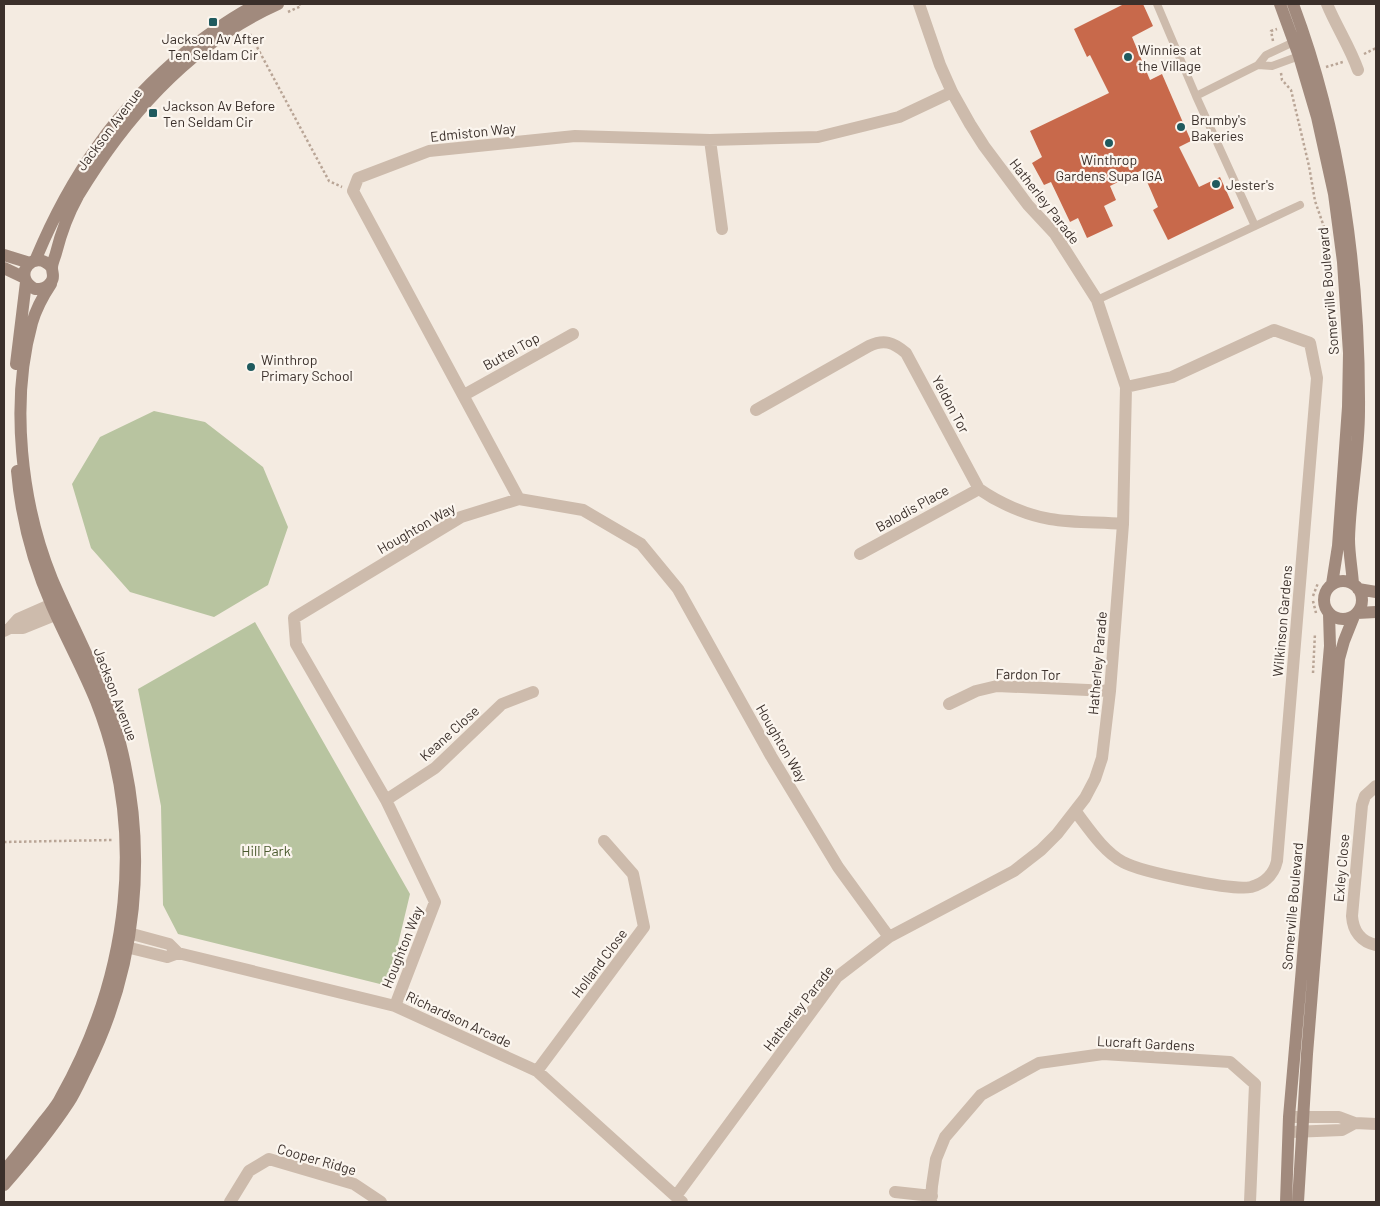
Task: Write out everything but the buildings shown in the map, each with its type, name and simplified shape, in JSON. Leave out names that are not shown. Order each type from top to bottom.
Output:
[{"type":"street","name":"Jackson Avenue","points":[[32,262],[80,173],[98,145],[130,103],[150,82],[196,43],[258,4]]},
{"type":"street","name":"Hatherley Parade","points":[[679,1199],[837,977],[889,937],[1014,870],[1041,850],[1076,812],[1095,779],[1102,758],[1110,690],[1123,524],[1126,387],[1097,300],[1055,234],[1028,206],[984,146],[952,92],[919,4]]},
{"type":"street","name":"Somerville Boulevard","points":[[1280,4],[1300,40]]},
{"type":"street","name":"Somerville Boulevard","points":[[1293,4],[1334,194],[1343,262],[1349,353],[1348,407],[1338,546],[1326,582]]},
{"type":"street","points":[[1327,4],[1336,27],[1356,65]]},
{"type":"street","name":"Jackson Avenue","points":[[52,268],[64,226],[78,198],[101,161],[139,110],[172,75],[203,50],[248,19],[281,9]]},
{"type":"street","name":"Somerville Boulevard","points":[[1305,55],[1314,71],[1343,192],[1349,236],[1359,341],[1359,414],[1349,538],[1349,554],[1356,587]]},
{"type":"street","name":"Edmiston Way","points":[[353,191],[358,178],[429,151],[574,136],[710,140],[818,137],[899,117],[952,92]]},
{"type":"street","points":[[710,140],[722,229]]},
{"type":"street","points":[[353,191],[519,499]]},
{"type":"street","points":[[4,255],[32,262],[45,261],[52,268],[53,279],[46,288],[35,289],[26,280],[4,268]]},
{"type":"street","points":[[26,280],[25,270],[32,262]]},
{"type":"street","name":"Jackson Avenue","points":[[26,280],[15,368],[12,416],[19,492],[32,551],[58,608],[82,668],[106,729],[116,764],[125,840],[126,932]]},
{"type":"street","name":"Jackson Avenue","points":[[4,1185],[24,1163],[70,1100],[106,1025],[126,932],[136,862],[128,780],[114,722],[101,688],[58,608],[37,536],[26,484],[21,430],[21,396],[32,322],[50,284]]},
{"type":"street","name":"Wilkinson Gardens","points":[[1076,812],[1096,839],[1123,862],[1150,873],[1235,888],[1249,887],[1259,884],[1268,878],[1275,868],[1277,861],[1317,378],[1310,343],[1274,330],[1172,377],[1126,387]]},
{"type":"street","name":"Buttel Top","points":[[464,395],[573,334]]},
{"type":"street","name":"Yeldon Tor","points":[[756,410],[869,346],[878,342],[889,342],[897,345],[906,353],[980,488],[991,497],[1028,513],[1049,519],[1123,524]]},
{"type":"street","name":"Balodis Place","points":[[860,554],[980,488]]},
{"type":"street","name":"Houghton Way","points":[[394,1006],[435,902],[386,800],[296,644],[294,618],[461,517],[519,499],[583,510],[640,544],[647,552],[678,589],[771,756],[838,867],[889,937]]},
{"type":"street","points":[[1376,592],[1356,587],[1343,581],[1326,582],[1322,613],[1338,619],[1376,612]]},
{"type":"street","points":[[1355,615],[1362,601],[1356,587]]},
{"type":"street","points":[[7,630],[23,628],[58,608]]},
{"type":"street","name":"Somerville Boulevard","points":[[1286,1202],[1289,1117],[1329,656],[1322,613]]},
{"type":"street","name":"Somerville Boulevard","points":[[1298,1202],[1339,659],[1355,615]]},
{"type":"street","name":"Fardon Tor","points":[[949,704],[976,691],[997,686],[1110,690]]},
{"type":"street","name":"Keane Close","points":[[386,800],[435,768],[502,704],[534,692]]},
{"type":"street","name":"Exley Close","points":[[1376,786],[1365,796],[1362,804],[1352,916],[1355,931],[1360,938],[1376,945]]},
{"type":"street","name":"Holland Close","points":[[537,1071],[644,927],[633,874],[604,841]]},
{"type":"street","points":[[126,932],[169,944],[178,953]]},
{"type":"street","name":"Jackson Avenue","points":[[4,1171],[61,1099],[98,1020],[123,946]]},
{"type":"street","name":"Richardson Arcade","points":[[123,946],[167,957],[178,953],[394,1006],[537,1071],[679,1199]]},
{"type":"street","name":"Lucraft Gardens","points":[[932,1199],[936,1159],[945,1137],[981,1095],[1039,1063],[1102,1054],[1230,1062],[1255,1084],[1250,1202]]},
{"type":"street","points":[[1289,1117],[1338,1117],[1355,1123],[1376,1124]]},
{"type":"street","points":[[1288,1132],[1342,1130],[1355,1123]]},
{"type":"street","name":"Cooper Ridge","points":[[230,1202],[249,1171],[269,1159],[354,1184],[381,1202]]},
{"type":"street","points":[[895,1192],[932,1199]]},
{"type":"lane","points":[[1157,4],[1255,226]]},
{"type":"lane","points":[[1196,96],[1258,65],[1266,55],[1300,40]]},
{"type":"lane","points":[[1258,65],[1272,66],[1305,55]]},
{"type":"lane","points":[[1097,300],[1300,205]]},
{"type":"path","points":[[281,9],[301,6],[300,4]]},
{"type":"path","points":[[249,32],[329,181],[353,191]]},
{"type":"path","points":[[1314,71],[1356,65]]},
{"type":"path","points":[[1282,80],[1291,90],[1309,166],[1315,201],[1326,235]]},
{"type":"path","points":[[1322,613],[1313,603],[1313,594],[1316,586],[1326,582]]},
{"type":"path","points":[[1313,678],[1316,631]]},
{"type":"path","points":[[4,842],[125,840]]},
{"type":"green space","points":[[154,411],[205,422],[263,467],[288,527],[268,585],[214,617],[130,592],[91,548],[72,484],[100,437]]},
{"type":"green space","name":"Hill Park","points":[[255,622],[410,894],[388,986],[178,934],[163,905],[161,806],[138,689]]},
{"type":"place","name":"Jackson Av After Ten Seldam Cir","points":[[213,22]]},
{"type":"place","name":"Winnies at the Village","points":[[1128,57]]},
{"type":"place","name":"Jackson Av Before Ten Seldam Cir","points":[[153,113]]},
{"type":"place","name":"Brumby's Bakeries","points":[[1181,127]]},
{"type":"place","name":"Winthrop Gardens Supa IGA","points":[[1109,143]]},
{"type":"place","name":"Jester's","points":[[1216,184]]},
{"type":"place","name":"Winthrop Primary School","points":[[251,367]]}]
